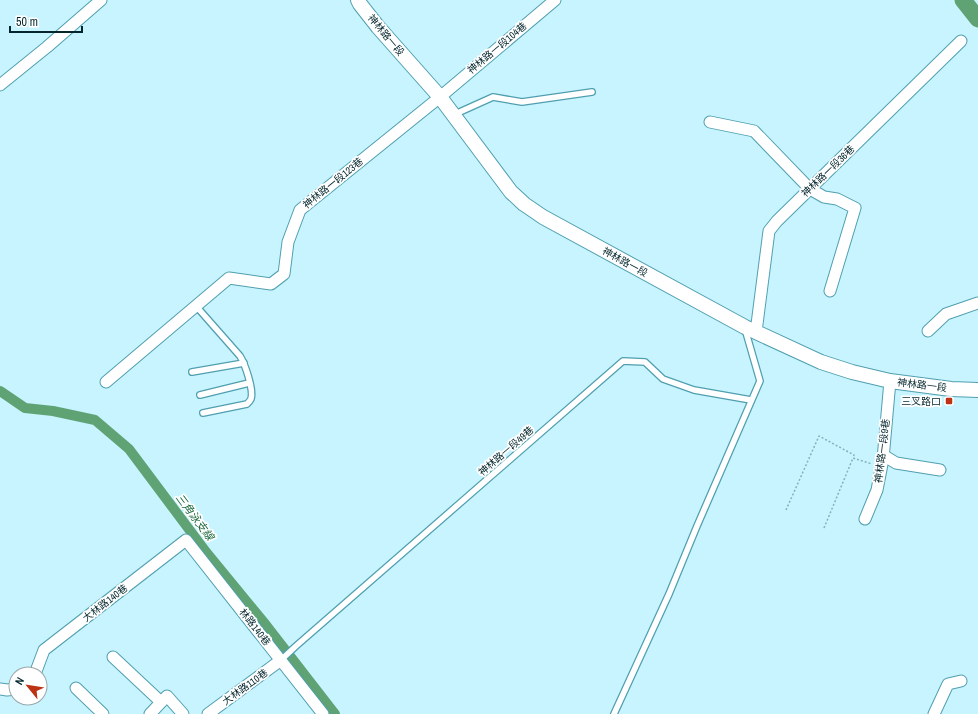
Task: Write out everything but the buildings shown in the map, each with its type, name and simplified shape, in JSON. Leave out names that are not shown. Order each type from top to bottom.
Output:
[{"type":"street","points":[[0,85],[101,0]]},
{"type":"street","name":"神林路一段104巷","points":[[440,97],[555,0]]},
{"type":"street","name":"神林路一段","points":[[361,1],[378,27],[440,97],[511,192],[524,204],[543,217],[750,330],[820,362],[852,372],[890,381],[951,389],[978,390]]},
{"type":"street","name":"神林路一段36巷","points":[[750,330],[769,231],[777,221],[961,41]]},
{"type":"street","name":"神林路一段123巷","points":[[106,382],[229,278],[271,284],[284,274],[288,242],[300,210],[440,97]]},
{"type":"street","points":[[710,122],[754,131],[810,189],[824,197],[837,199],[855,208],[830,291]]},
{"type":"street","points":[[928,331],[946,314],[978,303]]},
{"type":"street","name":"神林路一段9巷","points":[[866,519],[877,490],[882,467],[890,381]]},
{"type":"street","points":[[883,455],[896,463],[940,470]]},
{"type":"street","name":"林路140巷","points":[[186,540],[283,659],[322,714]]},
{"type":"street","name":"大林路140巷","points":[[38,666],[44,650],[186,540]]},
{"type":"street","points":[[112,657],[161,702]]},
{"type":"street","name":"大林路110巷","points":[[208,714],[283,659]]},
{"type":"street","points":[[934,714],[948,684],[960,681]]},
{"type":"street","points":[[76,688],[103,714]]},
{"type":"street","points":[[150,714],[167,696],[183,714]]},
{"type":"lane","points":[[453,115],[494,97],[522,102],[592,92]]},
{"type":"lane","points":[[196,306],[244,362],[252,394],[251,400],[247,404],[204,412]]},
{"type":"lane","points":[[614,714],[669,594],[760,381],[750,330]]},
{"type":"lane","name":"神林路一段49巷","points":[[283,659],[296,646],[623,361],[645,362],[663,380],[694,390],[751,400]]},
{"type":"lane","points":[[192,372],[244,362]]},
{"type":"lane","points":[[200,395],[249,384]]},
{"type":"path","points":[[786,510],[819,436],[854,455],[824,528]]},
{"type":"path","points":[[853,458],[882,467]]},
{"type":"waterway","points":[[963,0],[978,19]]},
{"type":"waterway","name":"三角泳支線","points":[[0,391],[25,408],[53,411],[95,420],[129,449],[206,552],[266,625],[335,714]]},
{"type":"place","name":"三叉路口","points":[[949,401]]}]
